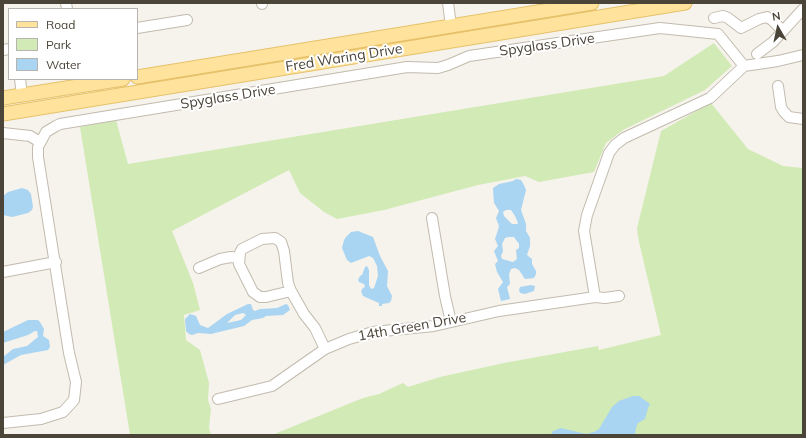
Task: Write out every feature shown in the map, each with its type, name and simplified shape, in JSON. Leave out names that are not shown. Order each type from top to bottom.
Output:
[{"type":"main road","name":"Fred Waring Drive","points":[[138,77],[592,3]]},
{"type":"main road","points":[[560,23],[587,11],[636,3]]},
{"type":"main road","name":"Fred Waring Drive","points":[[3,114],[685,3]]},
{"type":"main road","points":[[355,57],[393,43],[447,33],[451,30],[451,26]]},
{"type":"main road","points":[[3,98],[116,80]]},
{"type":"main road","points":[[3,105],[17,103],[21,99],[22,95]]},
{"type":"street","points":[[448,3],[451,26]]},
{"type":"street","points":[[757,54],[773,42],[803,9]]},
{"type":"street","points":[[714,18],[723,16],[741,28],[759,19],[767,17],[783,31]]},
{"type":"street","points":[[138,28],[187,20]]},
{"type":"street","name":"Spyglass Drive","points":[[40,142],[50,128],[60,124],[407,67],[438,68],[469,56],[660,28],[718,34],[744,66]]},
{"type":"street","points":[[595,297],[584,231],[587,215],[609,152],[615,145],[624,138],[710,98],[744,66],[778,61],[803,55]]},
{"type":"street","points":[[20,80],[22,95]]},
{"type":"street","points":[[778,86],[781,107],[784,112],[789,117],[803,119]]},
{"type":"street","points":[[3,134],[30,136],[40,142],[38,147],[38,157],[56,262],[69,353],[76,382],[74,400],[63,412],[41,419],[3,423]]},
{"type":"street","points":[[432,218],[445,296],[451,322]]},
{"type":"street","points":[[291,291],[266,297],[257,296],[250,288],[239,264],[242,249],[262,239],[275,238],[283,245],[291,291],[304,314],[315,328],[325,349]]},
{"type":"street","points":[[199,268],[220,259],[231,257],[239,258]]},
{"type":"street","points":[[3,272],[56,262]]},
{"type":"street","name":"14th Green Drive","points":[[218,400],[272,386],[325,349],[349,339],[373,332],[434,326],[499,311],[595,297],[605,298],[619,296]]},
{"type":"green space","points":[[714,43],[732,66],[705,90],[623,130],[606,143],[594,172],[539,182],[525,176],[478,185],[384,210],[337,219],[324,212],[300,193],[289,170],[172,231],[193,283],[200,310],[184,315],[186,340],[200,350],[209,383],[208,400],[211,409],[209,428],[211,435],[130,435],[80,127],[116,120],[128,164],[664,76]]},
{"type":"green space","points":[[711,103],[748,149],[783,166],[803,168],[803,435],[272,435],[363,398],[379,394],[403,383],[408,387],[440,377],[504,363],[598,346],[599,350],[661,335],[639,242],[637,229],[638,224],[661,131]]},
{"type":"water","points":[[516,179],[521,180],[526,190],[521,210],[526,224],[526,231],[530,238],[530,246],[527,255],[532,259],[532,264],[536,274],[534,278],[525,279],[519,270],[515,268],[511,269],[509,274],[510,284],[507,287],[510,299],[501,301],[498,289],[503,282],[497,272],[495,264],[498,261],[494,251],[498,246],[495,239],[499,226],[496,218],[499,211],[494,203],[493,188],[499,184]],"holes":[[[506,210],[511,210],[515,216],[518,223],[517,224],[512,224],[504,216],[503,212]],[[514,237],[519,244],[519,248],[516,250],[517,259],[513,262],[502,259],[501,256],[503,251],[502,244],[505,238]]]},
{"type":"water","points":[[22,188],[28,190],[31,194],[32,210],[28,213],[12,217],[3,215],[3,196],[8,192]]},
{"type":"water","points":[[358,231],[373,237],[380,256],[388,271],[387,286],[392,296],[389,303],[382,304],[382,306],[379,306],[379,303],[363,296],[361,291],[365,287],[364,284],[358,280],[367,266],[369,270],[369,285],[371,289],[374,288],[378,276],[377,266],[373,258],[369,256],[351,263],[347,260],[342,248],[346,237],[351,232]]},
{"type":"water","points":[[531,285],[535,286],[534,291],[525,294],[520,293],[520,287]]},
{"type":"water","points":[[248,304],[251,304],[253,310],[255,311],[260,309],[277,308],[286,304],[290,310],[283,315],[266,316],[252,320],[244,326],[211,334],[198,333],[192,335],[186,331],[185,319],[190,314],[196,316],[200,325],[208,328],[227,314]],"holes":[[[243,313],[246,315],[241,320],[227,323],[235,315]]]},
{"type":"water","points":[[28,320],[38,320],[40,322],[44,329],[43,336],[49,340],[50,347],[48,350],[21,355],[3,365],[3,357],[13,349],[27,346],[38,337],[37,331],[35,331],[28,335],[3,343],[3,332]]},
{"type":"water","points":[[633,396],[639,396],[650,404],[645,419],[638,423],[635,435],[551,435],[553,431],[561,428],[586,434],[594,432],[599,429],[612,407],[619,401]]}]
